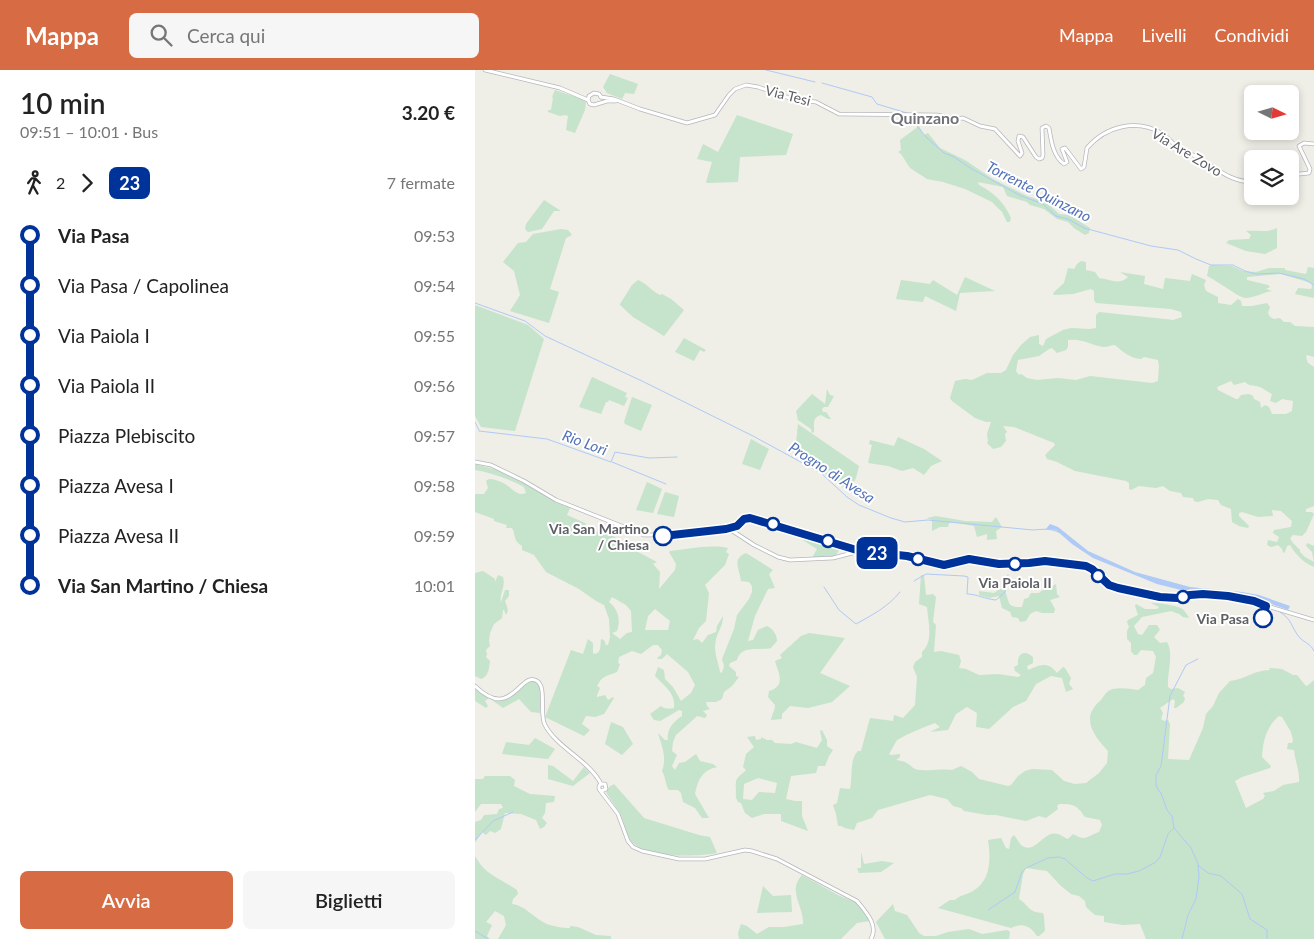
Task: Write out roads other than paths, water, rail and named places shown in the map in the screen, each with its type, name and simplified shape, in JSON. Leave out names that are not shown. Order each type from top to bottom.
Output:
[{"type":"street","points":[[485,70],[554,86],[577,94],[589,100],[592,105],[607,101],[620,101]]},
{"type":"street","name":"Via Tesi","points":[[620,101],[687,123],[715,116],[735,89],[746,86],[758,87],[792,98],[816,102],[839,114],[937,115],[955,119],[963,118],[980,126]]},
{"type":"street","points":[[577,94],[597,93],[601,97],[620,101]]},
{"type":"street","points":[[589,100],[591,94]]},
{"type":"street","points":[[599,104],[601,97]]},
{"type":"street","name":"Via Are Zovo","points":[[980,126],[997,131],[1020,156],[1022,153],[1018,139],[1019,136],[1023,137],[1039,159],[1043,155],[1042,128],[1048,126],[1051,143],[1060,161],[1063,164],[1067,162],[1062,151],[1064,148],[1081,169],[1085,168],[1087,148],[1102,135],[1118,128],[1144,127],[1163,134],[1177,147],[1231,178],[1244,181]]},
{"type":"street","points":[[1299,174],[1309,173],[1310,169],[1299,146],[1304,143],[1314,144]]},
{"type":"street","points":[[475,462],[491,465],[524,481],[556,500],[644,535],[726,529],[737,526],[748,517],[860,551],[911,557],[944,565],[966,560],[999,564],[1045,561],[1086,566],[1092,569],[1109,585],[1160,597],[1177,598],[1203,594],[1240,598],[1314,620]]},
{"type":"street","points":[[735,532],[737,526]]},
{"type":"street","points":[[726,529],[735,532],[754,545],[786,559],[841,557],[860,551]]},
{"type":"street","points":[[841,557],[843,546]]},
{"type":"street","points":[[475,686],[486,695],[499,699],[511,695],[527,680],[539,682],[542,689],[542,716],[545,725],[595,775],[601,784],[605,784],[605,790],[601,791],[618,814],[628,841],[633,847],[642,852],[679,859],[705,859],[745,850],[767,856],[857,901],[873,924],[874,931],[871,939]]},
{"type":"water","points":[[1050,524],[1058,527],[1088,551],[1135,572],[1190,587],[1259,595],[1290,606],[1288,610],[1263,601],[1225,593],[1211,592],[1185,595],[1185,591],[1157,584],[1093,558],[1072,544],[1056,530],[1046,529]]},
{"type":"waterway","points":[[766,70],[815,82]]},
{"type":"waterway","name":"Torrente Quinzano","points":[[822,83],[872,97],[877,104],[907,113]]},
{"type":"waterway","name":"Torrente Quinzano","points":[[913,121],[926,137],[944,153],[1019,195],[1043,204],[1056,216],[1068,219],[1084,228],[1151,246],[1178,250],[1211,265],[1233,265],[1256,274],[1279,273],[1304,279],[1314,285]]},
{"type":"waterway","name":"Progno di Avesa","points":[[475,303],[525,321],[545,336],[753,436],[821,473],[847,497],[859,505],[891,518],[905,522],[928,520],[1033,530],[1048,529],[1062,534]]},
{"type":"waterway","name":"Rio Lori","points":[[475,422],[479,430]]},
{"type":"waterway","name":"Rio Lori","points":[[479,431],[547,439],[611,462],[615,452],[649,458],[677,457]]},
{"type":"waterway","points":[[612,462],[666,484]]},
{"type":"waterway","name":"Rio Lori","points":[[914,581],[926,574],[964,576],[968,577],[967,594],[996,600],[1005,592],[1008,575]]},
{"type":"waterway","name":"Rio Lori","points":[[824,587],[839,610],[856,624],[874,614],[900,592]]},
{"type":"waterway","points":[[1280,612],[1290,621],[1300,638],[1310,645],[1314,651]]},
{"type":"waterway","points":[[1198,659],[1186,665],[1170,696],[1161,766],[1156,775],[1156,785],[1167,810],[1172,816],[1174,828],[1191,848],[1199,866],[1208,873],[1221,876],[1242,894],[1250,919],[1267,930],[1267,939]]},
{"type":"waterway","points":[[475,840],[493,821],[513,812]]},
{"type":"waterway","points":[[988,910],[1015,892],[1022,872],[1026,868],[1048,858],[1059,857],[1065,859],[1093,881],[1115,874],[1139,871],[1156,862],[1160,857],[1168,834],[1174,828]]},
{"type":"waterway","points":[[1182,939],[1188,915],[1196,899],[1199,877],[1198,865]]},
{"type":"waterway","points":[[475,931],[488,939]]},
{"type":"place","name":"Via San Martino / Chiesa","points":[[663,536]]},
{"type":"place","name":"Via Paiola II","points":[[1015,564]]},
{"type":"place","name":"Via Pasa","points":[[1263,618]]},
{"type":"district","name":"Quinzano","points":[[925,117]]}]
